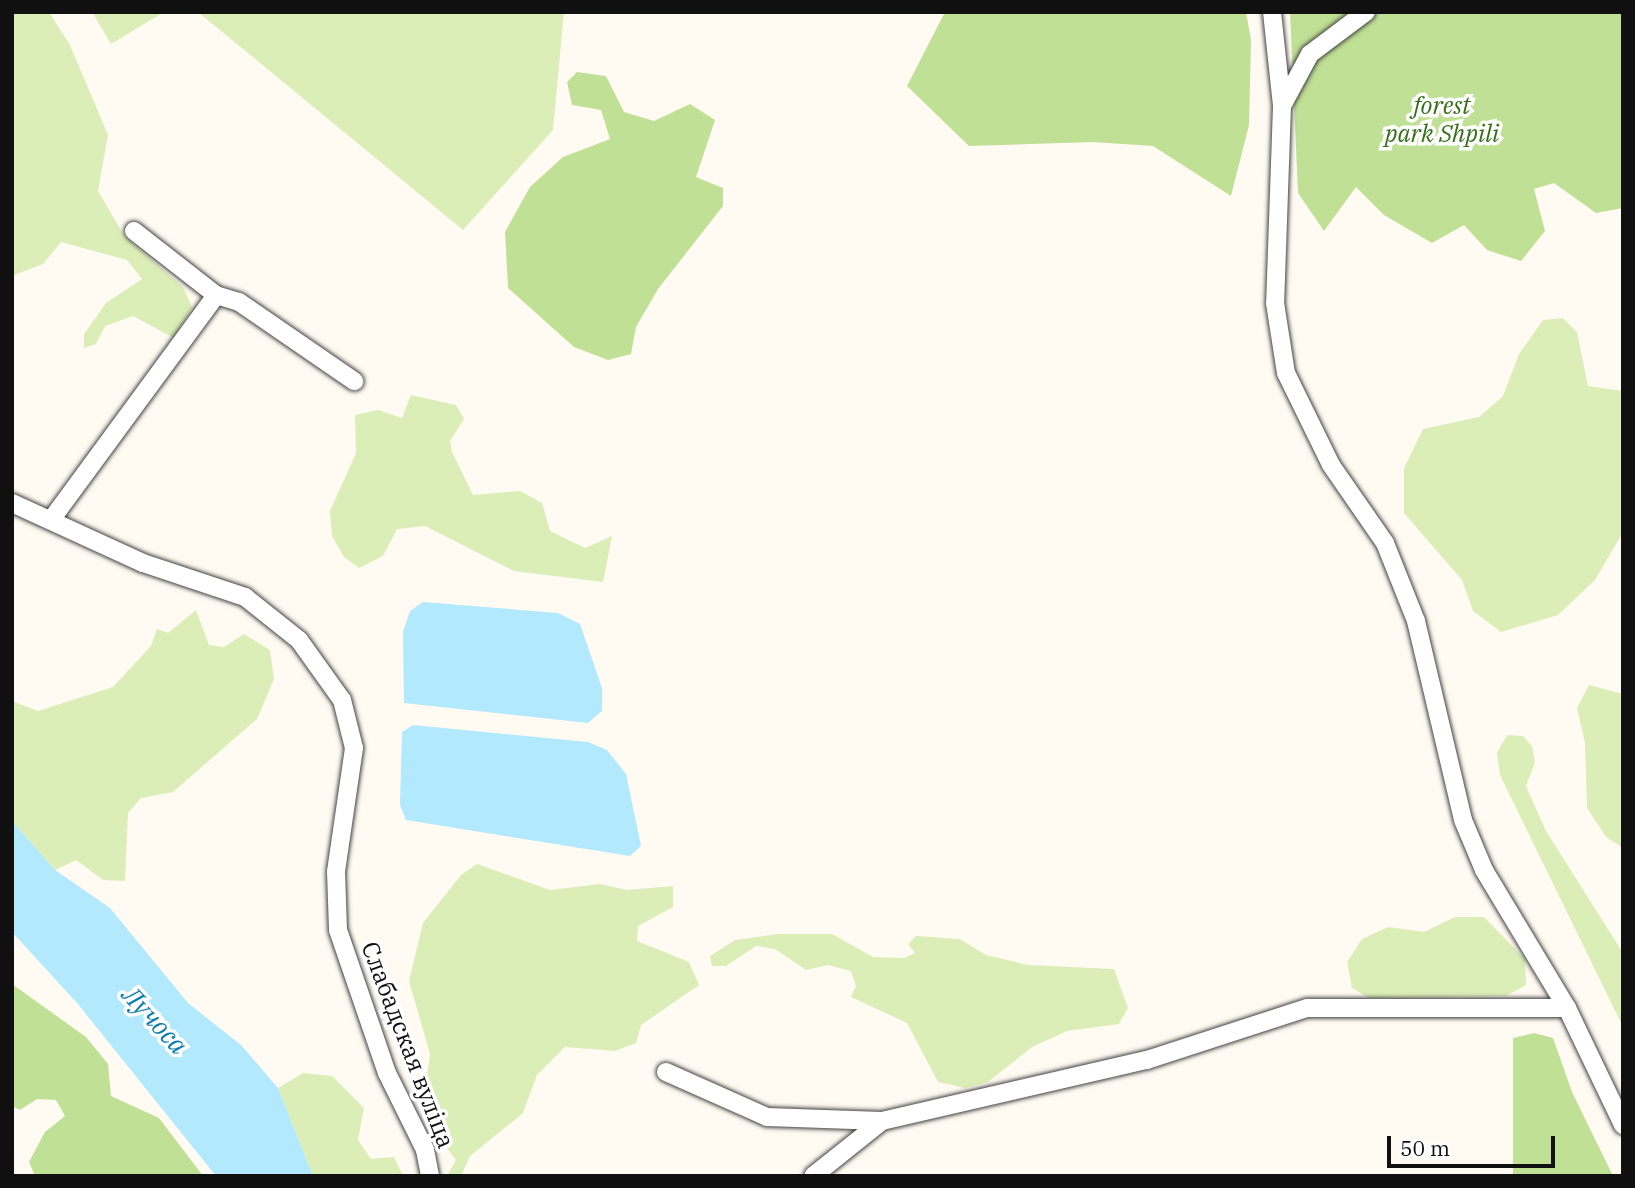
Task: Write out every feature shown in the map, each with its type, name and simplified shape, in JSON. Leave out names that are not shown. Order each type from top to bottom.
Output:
[{"type":"street","points":[[1272,12],[1282,106],[1275,303],[1286,373],[1331,465],[1385,543],[1416,621],[1463,820],[1484,870],[1567,1007],[1623,1125]]},
{"type":"street","points":[[1282,106],[1310,54],[1366,12]]},
{"type":"street","points":[[134,231],[216,295],[239,302],[354,381]]},
{"type":"street","points":[[51,520],[216,295]]},
{"type":"street","name":"Слабадская вуліца","points":[[12,503],[144,564],[244,597],[299,640],[342,700],[354,748],[336,872],[338,930],[387,1073],[425,1150],[430,1176]]},
{"type":"street","points":[[666,1072],[767,1117],[882,1121],[1147,1060],[1307,1008],[1567,1007]]},
{"type":"street","points":[[813,1176],[882,1121]]},
{"type":"green space","points":[[12,12],[49,12],[70,45],[108,135],[98,191],[125,237],[183,287],[192,307],[174,338],[133,316],[105,326],[96,344],[84,348],[84,334],[106,303],[142,279],[127,260],[61,242],[43,264],[12,276]]},
{"type":"green space","points":[[92,12],[164,12],[111,44]]},
{"type":"green space","points":[[198,12],[564,12],[553,130],[463,230]]},
{"type":"green space","points":[[945,12],[1246,12],[1251,40],[1249,125],[1231,196],[1153,146],[1092,142],[969,146],[907,86]]},
{"type":"green space","name":"forest park Shpili","points":[[1290,12],[1623,12],[1623,208],[1596,213],[1554,183],[1534,189],[1545,231],[1521,261],[1487,250],[1464,225],[1432,243],[1384,215],[1356,187],[1324,231],[1298,193]]},
{"type":"green space","points":[[577,72],[606,76],[624,112],[654,121],[690,104],[715,120],[696,177],[723,188],[723,206],[658,289],[636,327],[631,354],[608,360],[574,347],[508,288],[505,232],[530,187],[563,157],[610,139],[601,110],[572,105],[567,82]]},
{"type":"green space","points":[[1563,318],[1577,332],[1588,386],[1623,391],[1623,532],[1595,580],[1558,615],[1501,632],[1473,611],[1462,580],[1404,513],[1404,468],[1423,429],[1479,417],[1503,396],[1519,354],[1543,320]]},
{"type":"green space","points":[[411,395],[456,405],[464,419],[450,441],[452,452],[473,495],[520,491],[542,503],[550,531],[585,548],[612,536],[603,582],[514,571],[425,526],[397,529],[383,556],[359,568],[344,557],[332,536],[330,511],[356,453],[355,415],[378,410],[402,418]]},
{"type":"green space","points":[[196,610],[209,645],[224,647],[244,634],[270,650],[274,679],[257,719],[173,792],[141,798],[128,813],[125,881],[103,880],[76,860],[55,870],[12,821],[12,701],[38,711],[113,687],[151,646],[157,629],[168,633]]},
{"type":"green space","points":[[1589,685],[1623,694],[1623,848],[1606,837],[1587,808],[1585,743],[1577,708]]},
{"type":"green space","points":[[1507,735],[1523,736],[1532,746],[1535,763],[1526,786],[1546,831],[1623,953],[1623,1027],[1500,775],[1497,753]]},
{"type":"green space","points":[[477,864],[550,890],[600,884],[627,890],[673,886],[673,907],[638,926],[637,941],[689,962],[699,985],[641,1025],[636,1043],[615,1051],[565,1047],[537,1075],[523,1113],[470,1156],[461,1176],[447,1176],[456,1160],[440,1139],[425,1094],[430,1054],[409,981],[423,923],[461,875]]},
{"type":"green space","points":[[1455,917],[1484,917],[1525,959],[1526,985],[1506,996],[1369,998],[1352,988],[1347,962],[1362,939],[1388,927],[1424,932]]},
{"type":"green space","points":[[778,934],[832,934],[873,957],[904,958],[915,953],[908,944],[916,936],[960,939],[986,955],[1028,965],[1114,969],[1128,1008],[1119,1024],[1067,1031],[1032,1047],[988,1082],[965,1088],[938,1082],[907,1023],[851,997],[856,986],[851,971],[828,965],[806,970],[775,949],[756,946],[726,966],[712,966],[710,956],[735,940]]},
{"type":"green space","points":[[12,984],[86,1037],[108,1064],[111,1096],[159,1118],[203,1176],[35,1176],[29,1162],[45,1132],[65,1116],[56,1100],[37,1099],[20,1110],[12,1106]]},
{"type":"green space","points":[[1534,1033],[1553,1038],[1572,1092],[1613,1176],[1513,1176],[1513,1038]]},
{"type":"green space","points":[[303,1073],[332,1076],[364,1108],[358,1140],[371,1159],[394,1157],[403,1176],[313,1176],[278,1088]]},
{"type":"water","points":[[423,602],[558,613],[580,624],[602,688],[602,711],[588,723],[404,703],[403,632],[410,611]]},
{"type":"water","points":[[413,725],[588,742],[607,750],[626,774],[641,846],[630,856],[406,820],[400,805],[402,732]]},
{"type":"water","name":"Лучоса","points":[[12,821],[55,870],[110,908],[188,1003],[241,1045],[278,1088],[313,1176],[216,1176],[77,1003],[12,932]]}]
